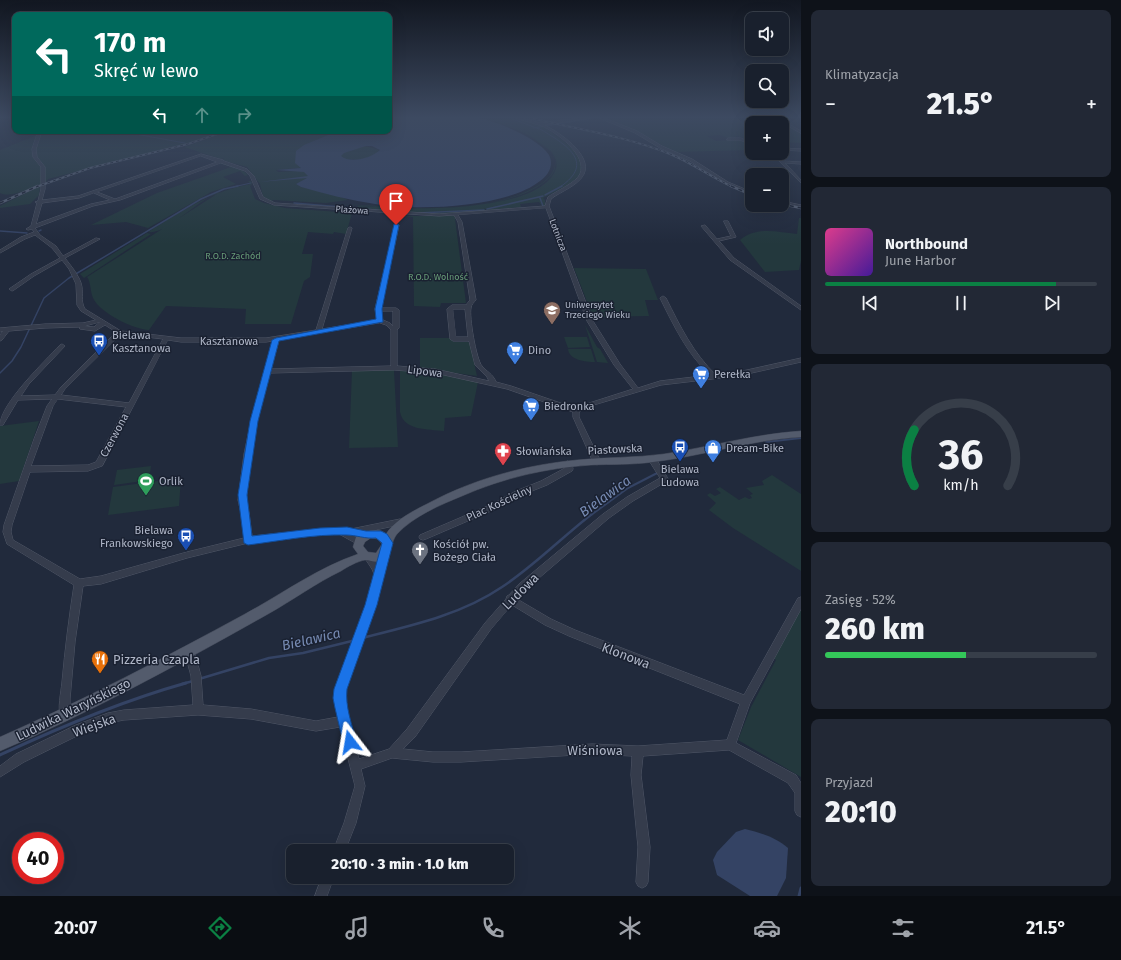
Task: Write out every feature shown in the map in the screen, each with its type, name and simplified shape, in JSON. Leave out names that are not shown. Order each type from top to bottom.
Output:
[{"type":"main road","name":"Piastowska","points":[[365,540],[458,494],[492,480],[526,470],[568,464],[652,459],[750,438],[801,434]]},
{"type":"main road","name":"Piastowska","points":[[386,548],[388,537],[414,516]]},
{"type":"main road","points":[[367,556],[365,540],[384,537],[386,548]]},
{"type":"main road","name":"Ludwika Waryńskiego","points":[[335,568],[365,540]]},
{"type":"main road","name":"Ludwika Waryńskiego","points":[[0,744],[65,715],[266,610],[335,568],[367,556],[377,557],[386,548]]},
{"type":"street","points":[[37,160],[43,167],[43,189],[30,218],[30,228],[34,234],[51,244],[73,274],[79,284],[80,305],[86,314],[89,325],[101,322]]},
{"type":"street","name":"Plażowa","points":[[94,192],[187,160]]},
{"type":"street","name":"Plażowa","points":[[218,160],[248,172],[261,198],[271,204],[402,214],[456,215],[509,209],[548,207]]},
{"type":"street","name":"Lotnicza","points":[[581,160],[584,166],[583,171],[578,178],[549,198],[546,203],[590,321],[617,365],[637,390]]},
{"type":"street","points":[[691,160],[727,183],[745,190]]},
{"type":"street","points":[[779,160],[801,182]]},
{"type":"street","points":[[30,228],[92,205],[114,200],[222,161]]},
{"type":"street","points":[[781,162],[801,164]]},
{"type":"street","points":[[39,200],[74,198],[94,192],[114,200]]},
{"type":"street","points":[[789,203],[801,206]]},
{"type":"street","points":[[456,215],[460,222],[473,300],[468,306],[450,309],[450,318],[453,339],[471,339]]},
{"type":"street","points":[[717,240],[734,237],[726,222]]},
{"type":"street","points":[[394,330],[388,324],[380,321],[378,309],[396,225]]},
{"type":"street","points":[[703,226],[717,240],[732,259],[801,308]]},
{"type":"street","points":[[318,332],[350,228]]},
{"type":"street","points":[[0,252],[34,234]]},
{"type":"street","points":[[12,290],[42,268],[71,255],[98,239]]},
{"type":"street","points":[[663,298],[686,341],[699,361],[715,377]]},
{"type":"street","points":[[468,306],[471,339],[477,363],[490,375],[493,384]]},
{"type":"street","points":[[378,309],[396,310],[396,328],[394,330],[394,368]]},
{"type":"street","points":[[71,326],[86,314]]},
{"type":"street","name":"Kasztanowa","points":[[86,314],[118,331]]},
{"type":"street","name":"Kasztanowa","points":[[0,330],[45,326],[89,325],[98,328],[166,339],[213,341],[276,340],[380,321]]},
{"type":"street","points":[[98,328],[101,322]]},
{"type":"street","points":[[0,339],[7,330]]},
{"type":"street","points":[[118,331],[63,388],[44,418],[4,539],[79,583],[101,580],[202,551],[248,540],[336,531],[354,531],[365,540]]},
{"type":"street","name":"Czerwona","points":[[27,469],[95,467],[99,464],[166,339]]},
{"type":"street","points":[[248,540],[242,495],[254,421],[276,340]]},
{"type":"street","points":[[1,423],[27,383],[62,346]]},
{"type":"street","points":[[597,462],[576,417],[576,411],[581,408],[660,383],[738,374],[801,360]]},
{"type":"street","name":"Lipowa","points":[[267,371],[394,368],[435,371],[521,391],[576,411]]},
{"type":"street","name":"Czerwona","points":[[16,398],[57,397],[130,405]]},
{"type":"street","name":"Ludowa","points":[[392,753],[411,733],[488,626],[510,599],[537,573],[606,516],[630,499],[664,479],[652,459]]},
{"type":"street","name":"Plac Kościelny","points":[[423,537],[495,506],[519,493],[544,484],[569,469],[568,464]]},
{"type":"street","name":"Piastowska","points":[[354,531],[400,522]]},
{"type":"street","points":[[336,531],[365,540]]},
{"type":"street","points":[[342,844],[359,797],[360,786],[339,698],[359,642],[386,548]]},
{"type":"street","points":[[367,556],[376,567],[378,574]]},
{"type":"street","points":[[65,715],[70,642],[79,583]]},
{"type":"street","name":"Klonowa","points":[[510,599],[548,622],[572,633],[746,701]]},
{"type":"street","points":[[801,601],[746,701],[730,745],[792,779],[800,791],[801,811]]},
{"type":"street","points":[[189,650],[196,681],[198,710]]},
{"type":"street","name":"Wiejska","points":[[0,772],[20,758],[80,729],[108,718],[124,715],[198,710],[251,714],[316,726],[345,721]]},
{"type":"street","name":"Wiśniowa","points":[[356,765],[392,753],[454,757],[592,749],[638,751],[730,745]]},
{"type":"street","points":[[638,751],[636,775],[644,847],[642,882]]},
{"type":"street","points":[[321,896],[325,884]]},
{"type":"green space","points":[[0,160],[123,160],[48,179],[46,182],[17,193],[0,193]]},
{"type":"green space","points":[[222,160],[323,160],[299,168],[276,170],[278,172],[316,170],[307,178],[309,179],[296,184],[301,187],[337,195],[348,200],[326,203],[273,200],[271,202],[263,196],[260,184],[247,167]]},
{"type":"green space","points":[[555,160],[580,160],[582,165],[580,175],[570,184],[543,198],[545,200],[545,206],[542,206],[539,202],[520,204],[521,207],[488,210],[484,208],[486,211],[444,214],[356,209],[358,206],[406,208],[464,207],[495,202],[522,196],[542,186],[554,169]]},
{"type":"green space","points":[[218,163],[226,163],[234,166],[246,172],[248,175],[245,176],[240,171],[223,177],[236,184],[211,192],[148,228],[126,222],[91,225],[157,193],[231,167]]},
{"type":"green space","points":[[546,180],[536,188],[517,196],[539,185]]},
{"type":"green space","name":"R.O.D. Zachód","points":[[248,181],[251,181],[252,184],[250,186],[255,199],[264,203],[285,208],[352,213],[346,234],[334,232],[333,234],[308,232],[302,254],[313,254],[310,277],[304,281],[291,324],[245,324],[246,309],[166,306],[149,330],[134,327],[102,309],[93,298],[87,277],[163,228],[155,232],[148,232],[185,209],[209,197],[180,218],[217,194],[236,187],[251,184]]},
{"type":"green space","points":[[40,186],[39,195],[30,204],[0,208],[0,206]]},
{"type":"green space","points":[[326,203],[397,207],[433,208],[403,208]]},
{"type":"green space","name":"R.O.D. Wolność","points":[[399,216],[454,216],[456,219],[466,303],[441,303],[440,307],[414,306],[413,217]]},
{"type":"green space","points":[[799,218],[801,218],[801,261],[799,270],[765,272],[740,240],[760,231],[775,231],[797,234]]},
{"type":"green space","points":[[147,233],[151,234],[84,278],[80,274]]},
{"type":"green space","points":[[574,268],[646,269],[658,300],[645,300],[649,316],[593,317]]},
{"type":"green space","points":[[585,325],[597,347],[600,349],[608,363],[597,362]]},
{"type":"green space","points":[[564,337],[587,337],[590,347],[568,348]]},
{"type":"green space","points":[[420,338],[449,338],[454,342],[468,342],[470,344],[477,376],[420,368]]},
{"type":"green space","points":[[568,349],[591,349],[595,362],[578,360],[571,356]]},
{"type":"green space","points":[[352,370],[394,370],[398,447],[349,448]]},
{"type":"green space","points":[[400,370],[432,373],[478,382],[471,416],[445,418],[444,431],[418,428],[406,423],[400,412]]},
{"type":"green space","points":[[39,421],[19,481],[0,484],[0,426]]},
{"type":"green space","points":[[151,466],[149,480],[114,485],[117,470]]},
{"type":"green space","points":[[772,475],[801,494],[801,571],[733,528],[709,510],[716,503],[707,495],[710,493],[715,496],[721,493],[716,489],[720,487],[739,500],[745,497],[749,499],[752,498],[750,495],[753,494],[746,488],[764,485],[762,481]]},
{"type":"green space","name":"Orlik","points":[[181,478],[179,506],[108,515],[113,487]]},
{"type":"green space","points":[[801,601],[801,777],[738,740],[751,707],[776,660],[772,657]]},
{"type":"water","points":[[295,160],[550,160],[551,166],[546,176],[540,181],[525,190],[506,197],[460,205],[414,207],[356,201],[301,187],[296,184],[307,178],[259,182],[308,176],[304,172],[276,170],[301,168],[295,163]]},
{"type":"water","points":[[745,829],[768,836],[788,848],[786,878],[777,896],[750,896],[717,875],[713,860],[717,852],[736,832]]},
{"type":"waterway","points":[[560,187],[571,178],[576,170],[576,160]]},
{"type":"waterway","points":[[233,187],[251,183]]},
{"type":"waterway","points":[[0,373],[12,361],[21,347],[44,298],[69,278],[201,199],[224,189],[238,186]]},
{"type":"waterway","points":[[545,195],[562,186]]},
{"type":"waterway","points":[[487,209],[543,196]]},
{"type":"waterway","points":[[540,198],[543,206]]},
{"type":"waterway","points":[[294,203],[376,210]]},
{"type":"waterway","points":[[417,213],[484,210]]},
{"type":"waterway","points":[[0,231],[27,233]]},
{"type":"waterway","name":"Bielawica","points":[[766,442],[801,438]]},
{"type":"waterway","name":"Bielawica","points":[[591,515],[628,488],[667,468]]},
{"type":"waterway","name":"Bielawica","points":[[362,638],[435,618],[470,605],[486,597],[514,579],[592,514]]},
{"type":"waterway","name":"Bielawica","points":[[199,679],[269,658],[303,653],[356,640]]},
{"type":"waterway","name":"Bielawica","points":[[182,684],[193,681]]},
{"type":"waterway","name":"Bielawica","points":[[0,755],[45,734],[92,715],[138,698],[186,683]]},
{"type":"waterway","points":[[799,896],[801,888]]},
{"type":"railway","points":[[36,187],[90,168],[123,160]]},
{"type":"railway","points":[[682,160],[731,186]]},
{"type":"railway","points":[[0,203],[38,186]]},
{"type":"railway","points":[[731,186],[745,192]]},
{"type":"railway","points":[[789,205],[801,208]]},
{"type":"place","name":"Uniwersytet Trzeciego Wieku","points":[[552,325]]},
{"type":"place","name":"Bielawa Kasztanowa","points":[[99,356]]},
{"type":"place","name":"Dino","points":[[515,365]]},
{"type":"place","name":"Perełka","points":[[701,389]]},
{"type":"place","name":"Biedronka","points":[[531,421]]},
{"type":"place","name":"Bielawa Ludowa","points":[[680,462]]},
{"type":"place","name":"Dream-Bike","points":[[713,463]]},
{"type":"place","name":"Słowiańska","points":[[503,466]]},
{"type":"place","name":"Orlik","points":[[146,496]]},
{"type":"place","name":"Bielawa Frankowskiego","points":[[186,551]]},
{"type":"place","name":"Kościół pw. Bożego Ciała","points":[[420,565]]},
{"type":"place","name":"Pizzeria Czapla","points":[[100,674]]},
{"type":"route","points":[[350,742],[339,698],[371,605],[384,553],[388,546],[386,540],[384,537],[377,534],[366,535],[354,531],[320,532],[248,540],[246,513],[242,495],[254,421],[276,340],[370,321],[380,321],[378,309],[390,262],[396,225]]}]
